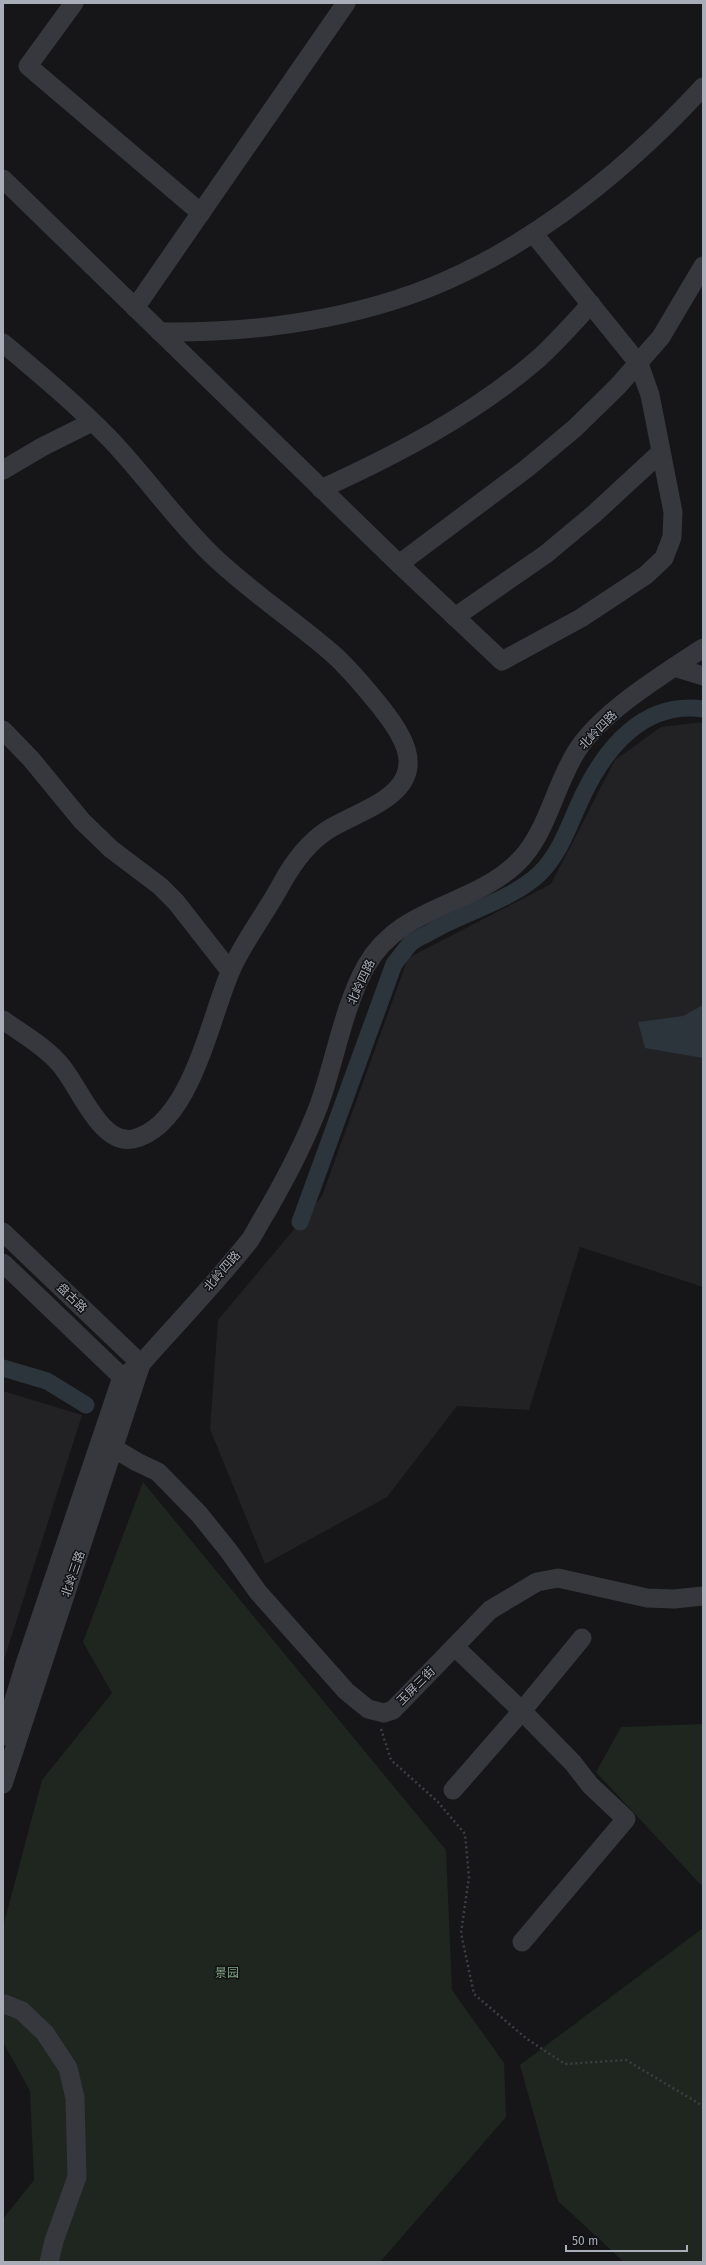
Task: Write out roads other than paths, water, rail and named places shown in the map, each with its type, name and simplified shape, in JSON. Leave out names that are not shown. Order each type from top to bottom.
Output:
[{"type":"street","points":[[74,3],[28,66],[201,213]]},
{"type":"street","points":[[135,308],[346,3]]},
{"type":"street","points":[[160,332],[215,332],[268,327],[337,316],[396,300],[442,281],[490,258],[533,233],[592,191],[643,148],[703,87]]},
{"type":"street","points":[[3,179],[321,489],[502,661],[580,618],[646,575],[664,558],[672,538],[673,512],[660,453],[650,395],[639,364],[533,233]]},
{"type":"street","points":[[399,564],[526,470],[575,428],[639,364],[661,337],[703,266]]},
{"type":"street","points":[[321,489],[370,467],[434,432],[489,397],[538,358],[591,304]]},
{"type":"street","points":[[3,343],[92,422],[129,460],[170,510],[211,554],[276,610],[333,654],[355,676],[393,723],[406,746],[409,762],[406,777],[396,790],[379,803],[327,830],[309,845],[295,861],[270,906],[241,950],[230,971],[189,1082],[165,1120],[150,1132],[135,1139],[122,1140],[109,1133],[98,1122],[68,1073],[57,1060],[3,1020]]},
{"type":"street","points":[[3,470],[42,447],[92,422]]},
{"type":"street","points":[[455,617],[546,554],[594,514],[660,453]]},
{"type":"street","name":"北岭四路","points":[[122,1377],[141,1364],[251,1238],[284,1182],[319,1106],[350,1007],[366,967],[382,944],[406,923],[494,881],[517,864],[537,837],[561,778],[579,747],[607,717],[703,648]]},
{"type":"street","points":[[674,668],[703,676]]},
{"type":"street","points":[[3,730],[31,759],[82,821],[111,849],[160,886],[176,902],[230,971]]},
{"type":"street","name":"盘古路","points":[[3,1232],[141,1364]]},
{"type":"street","name":"盘古路","points":[[3,1263],[122,1377]]},
{"type":"street","name":"北岭三路","points":[[3,1784],[115,1448],[141,1364]]},
{"type":"street","name":"北岭三路","points":[[3,1736],[25,1664],[122,1377]]},
{"type":"street","name":"玉屏三街","points":[[115,1448],[137,1462],[158,1472],[198,1514],[228,1550],[258,1592],[346,1691],[368,1709],[384,1713],[393,1710],[490,1610],[537,1582],[564,1579],[647,1598],[674,1599],[703,1596]]},
{"type":"street","points":[[453,1790],[522,1711],[582,1638]]},
{"type":"street","points":[[455,1647],[522,1711],[573,1763],[590,1785],[626,1819],[522,1942]]},
{"type":"street","points":[[3,2005],[6,2004],[22,2011],[45,2033],[68,2068],[75,2098],[77,2177],[54,2241],[49,2262]]},
{"type":"waterway","points":[[300,1222],[394,964],[411,943],[445,924],[516,891],[539,874],[547,866],[559,847],[592,777],[603,760],[630,731],[645,720],[663,712],[682,708],[703,709]]},
{"type":"waterway","points":[[3,1368],[47,1381],[86,1405]]},
{"type":"park label","name":"景园","points":[[227,1973]]}]
